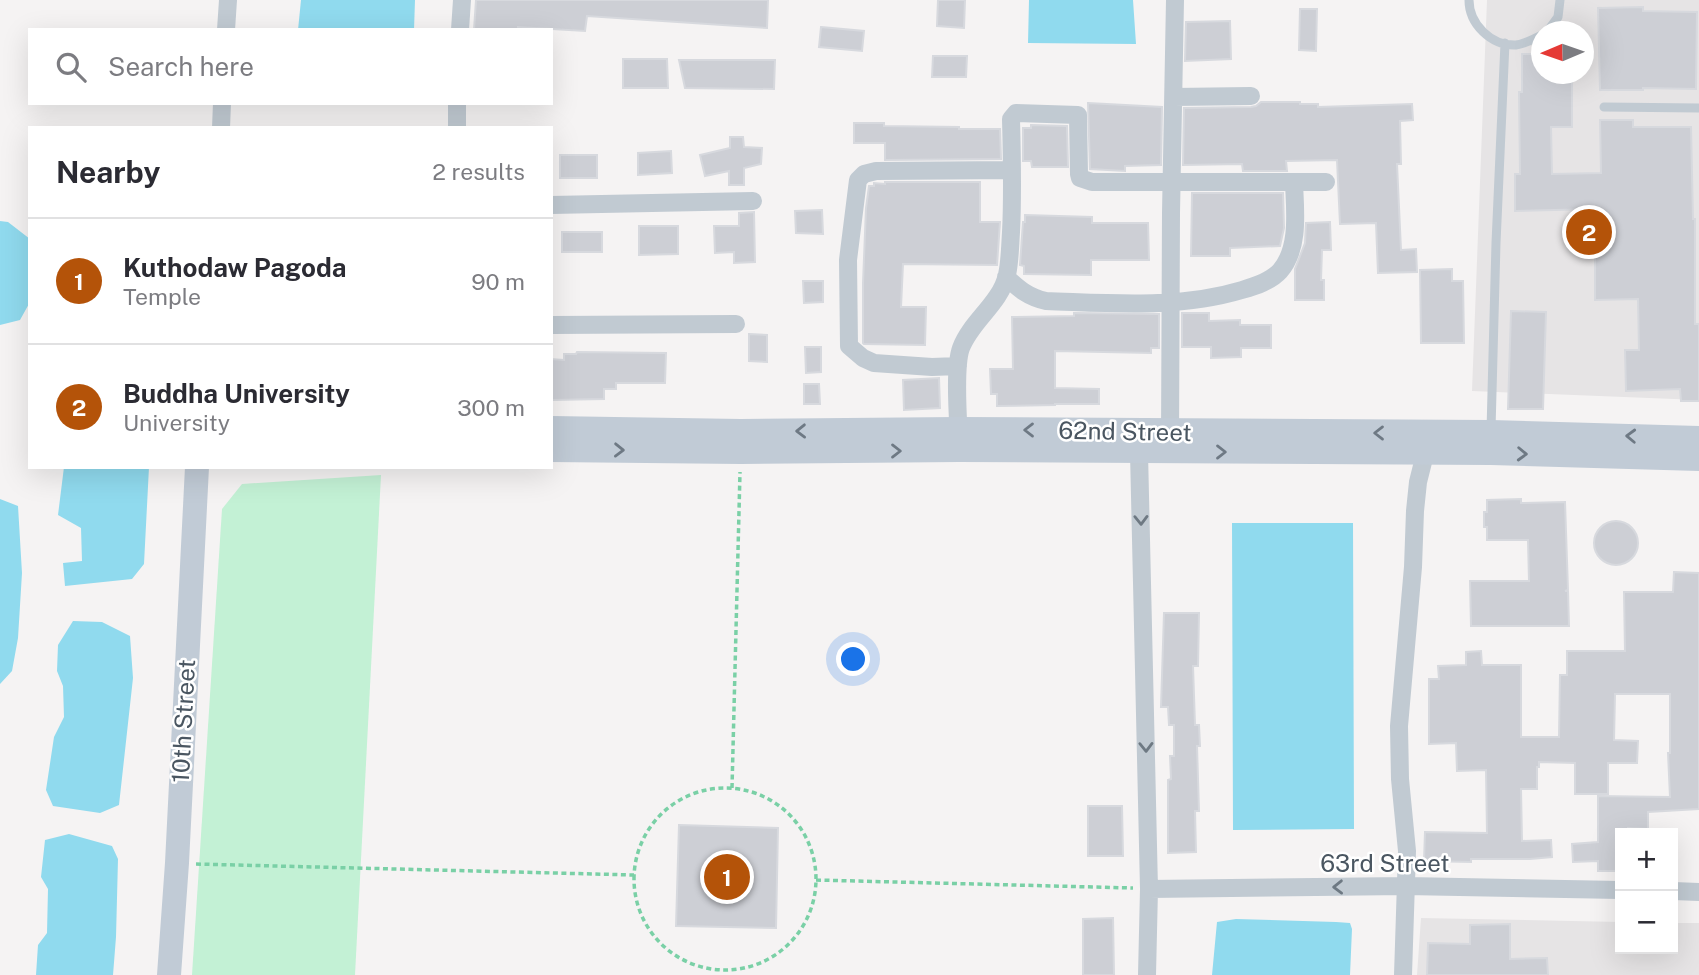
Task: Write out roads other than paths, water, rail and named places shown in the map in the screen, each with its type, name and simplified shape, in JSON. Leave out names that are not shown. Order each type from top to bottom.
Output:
[{"type":"main road","name":"62nd Street","points":[[553,429],[741,442]]},
{"type":"main road","name":"62nd Street","points":[[553,450],[741,442],[959,440],[1425,443],[1699,438]]},
{"type":"main road","name":"62nd Street","points":[[959,440],[1139,452],[1170,442]]},
{"type":"main road","name":"62nd Street","points":[[1491,442],[1699,458]]},
{"type":"main road","name":"10th Street","points":[[169,975],[197,469]]},
{"type":"street","points":[[226,28],[228,0]]},
{"type":"street","points":[[460,28],[462,0]]},
{"type":"street","points":[[1170,442],[1175,0]]},
{"type":"street","points":[[1174,97],[1251,96]]},
{"type":"street","points":[[221,126],[222,105]]},
{"type":"street","points":[[457,105],[457,126]]},
{"type":"street","points":[[959,440],[960,349],[1001,291],[1010,253],[1013,115],[1077,114],[1079,174],[1080,178],[1092,182],[1326,182]]},
{"type":"street","points":[[958,366],[874,363],[849,346],[848,260],[858,180],[864,174],[876,171],[1012,170]]},
{"type":"street","points":[[1006,277],[1033,298],[1046,300],[1170,303],[1222,296],[1266,281],[1280,271],[1292,247],[1294,183]]},
{"type":"street","points":[[553,205],[752,201]]},
{"type":"street","points":[[553,325],[736,324]]},
{"type":"street","points":[[1403,975],[1407,851],[1400,779],[1399,726],[1413,566],[1415,510],[1425,443]]},
{"type":"street","points":[[1139,452],[1149,889],[1147,975]]},
{"type":"street","name":"63rd Street","points":[[1149,889],[1406,886],[1615,890]]},
{"type":"street","points":[[1678,891],[1699,892]]},
{"type":"lane","points":[[1469,0],[1469,8],[1479,29],[1491,39],[1516,45],[1531,40]]},
{"type":"lane","points":[[1555,21],[1560,0]]},
{"type":"lane","points":[[1491,442],[1505,43]]},
{"type":"lane","points":[[1604,107],[1699,108]]},
{"type":"water","points":[[301,0],[415,0],[414,28],[298,28]]},
{"type":"water","points":[[1029,0],[1133,0],[1136,44],[1028,43]]},
{"type":"water","points":[[0,221],[8,222],[28,237],[28,306],[20,320],[0,325]]},
{"type":"water","points":[[64,469],[149,469],[144,564],[132,579],[65,586],[63,563],[82,561],[81,528],[58,515]]},
{"type":"water","points":[[0,499],[18,506],[22,573],[18,638],[12,671],[0,684]]},
{"type":"water","points":[[1232,523],[1353,523],[1354,829],[1233,830]]},
{"type":"water","points":[[73,621],[102,622],[130,636],[133,678],[119,805],[100,813],[53,806],[46,790],[54,737],[64,717],[63,686],[57,671],[58,645]]},
{"type":"water","points":[[69,834],[112,846],[118,859],[113,975],[36,975],[38,945],[47,933],[48,889],[41,877],[45,840]]},
{"type":"water","points":[[1236,919],[1350,923],[1350,975],[1212,975],[1217,922]]},
{"type":"place","name":"Buddha University","points":[[1589,232]]},
{"type":"place","name":"Kuthodaw Pagoda","points":[[727,877]]}]
